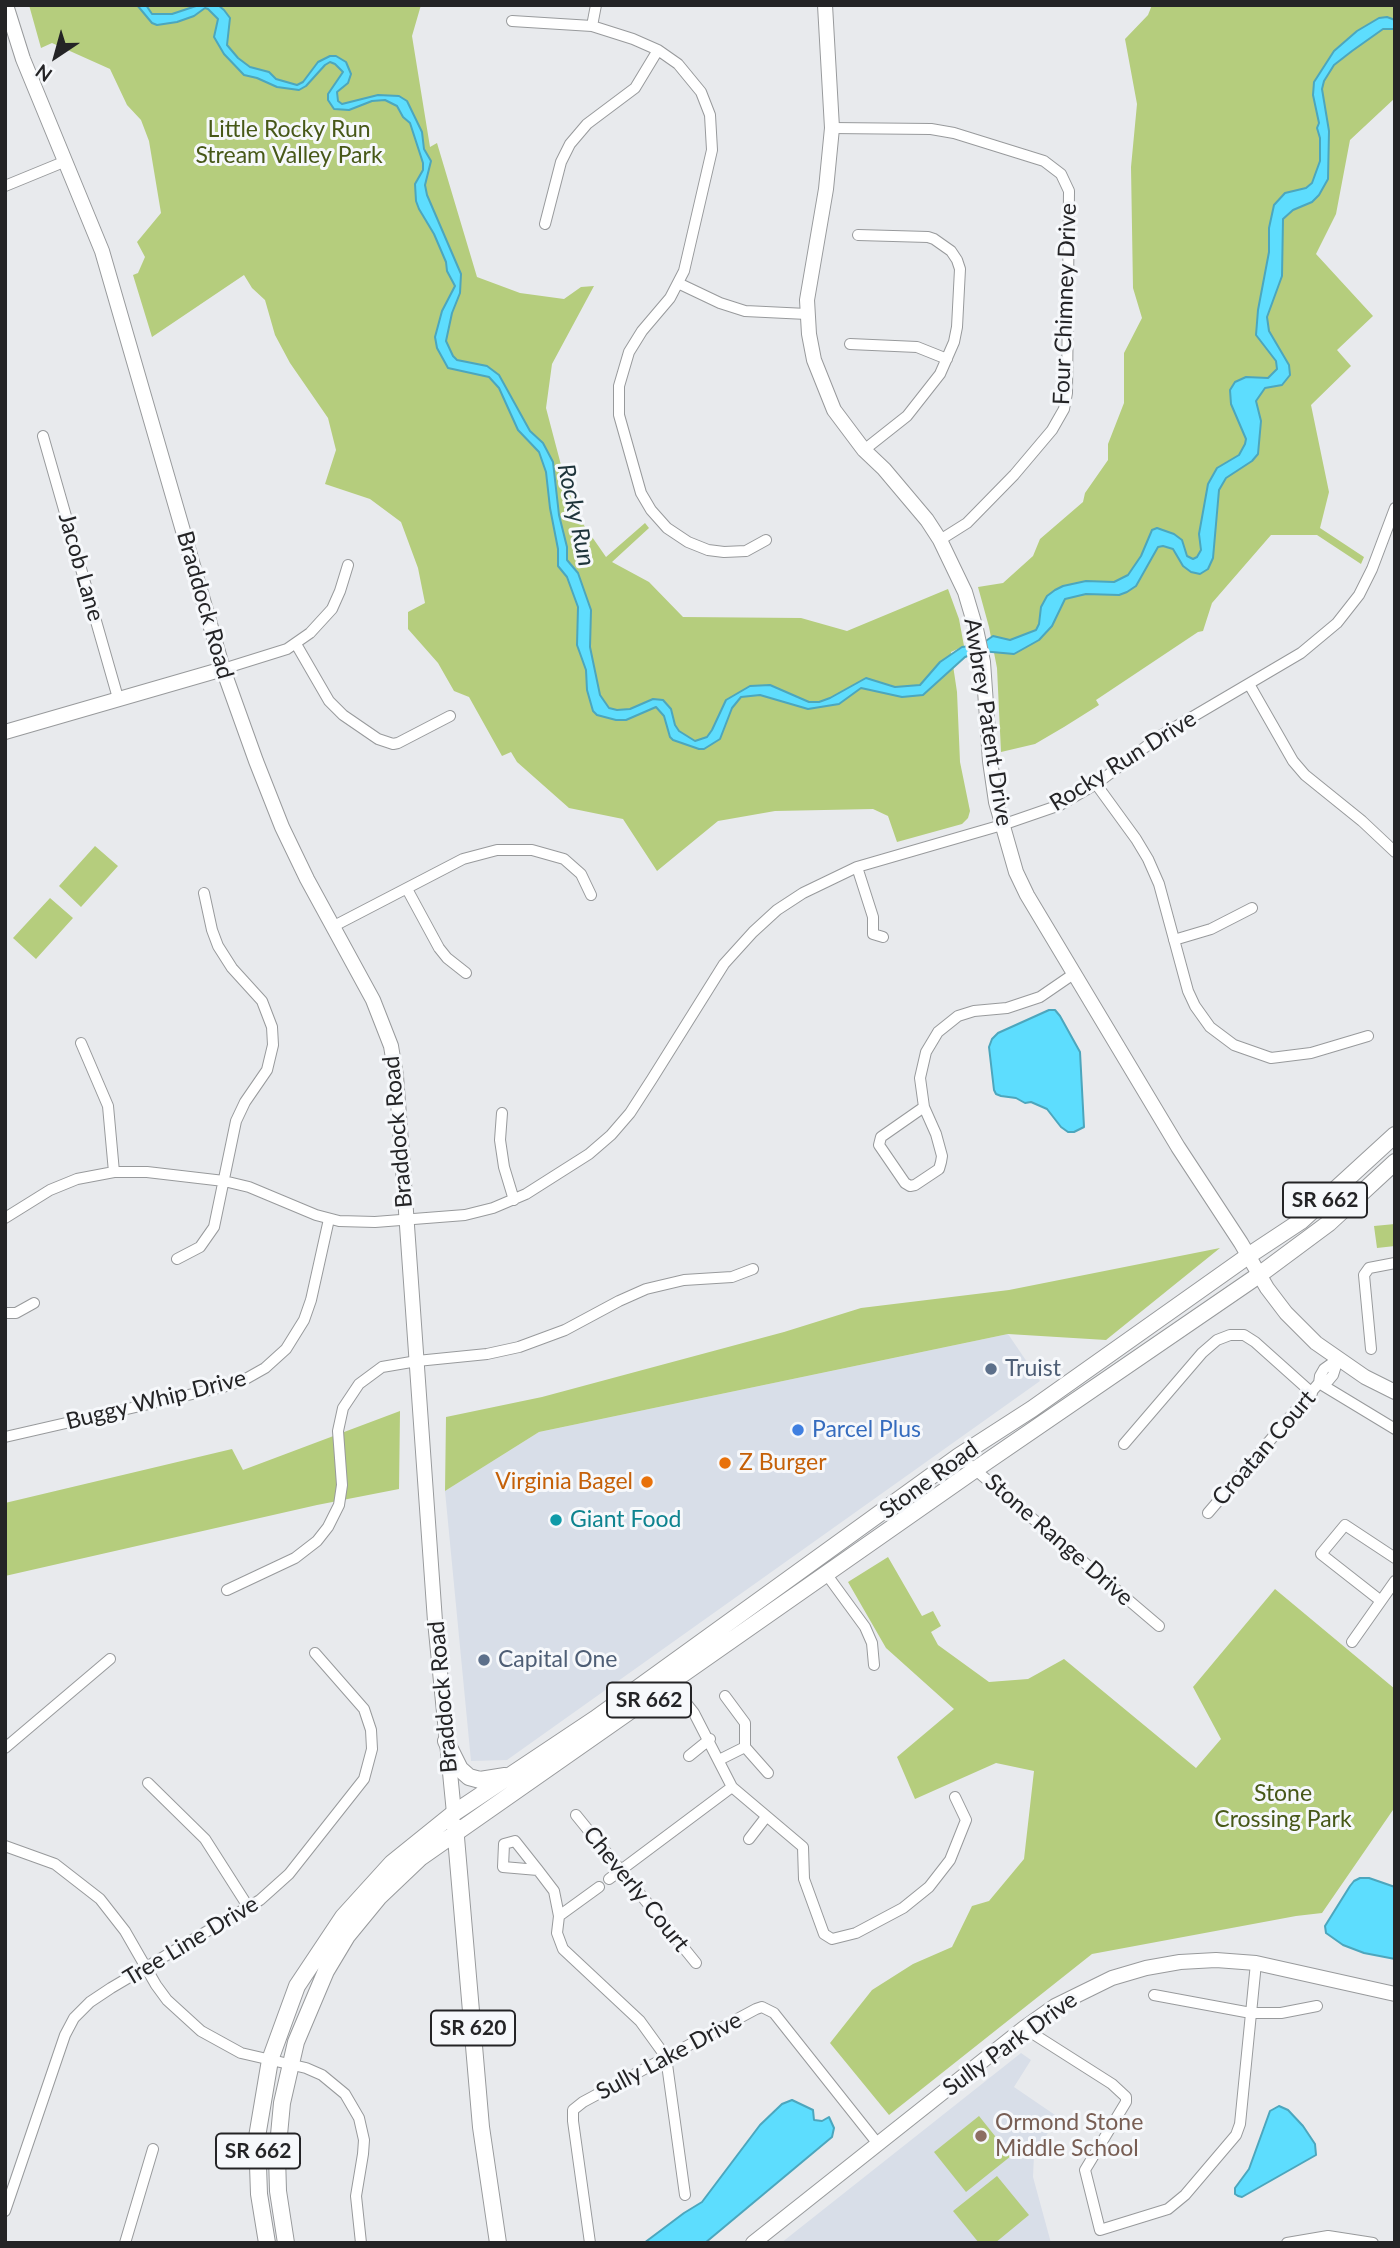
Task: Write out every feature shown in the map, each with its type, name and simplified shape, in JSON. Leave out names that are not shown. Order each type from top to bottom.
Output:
[{"type":"main road","name":"Stone Road","points":[[456,1835],[959,1456],[1032,1409],[1301,1221],[1395,1135]]},
{"type":"main road","name":"Stone Road","points":[[454,1813],[595,1719],[827,1575],[1259,1275],[1329,1223],[1395,1162]]},
{"type":"main road","points":[[446,1741],[460,1769],[469,1777],[488,1780],[514,1773]]},
{"type":"main road","name":"Braddock Road","points":[[454,1813],[481,2127],[498,2243]]},
{"type":"main road","name":"SR 662","points":[[267,2243],[258,2194],[257,2137],[270,2060],[297,1986],[343,1917],[392,1863],[454,1813]]},
{"type":"main road","name":"SR 662","points":[[286,2243],[278,2190],[277,2156],[282,2103],[290,2064],[311,2004],[326,1971],[347,1936],[379,1897],[412,1866],[456,1835]]},
{"type":"street","name":"Braddock Road","points":[[6,5],[23,59],[105,261],[223,669],[274,808],[307,879],[373,1000],[391,1046],[396,1076],[446,1741],[454,1813]]},
{"type":"street","points":[[592,26],[596,5]]},
{"type":"street","name":"Awbrey Patent Drive","points":[[825,5],[831,152],[809,285],[807,314],[814,360],[822,385],[834,410],[864,450],[910,499],[940,540],[965,592],[983,662],[990,761],[1002,825],[1020,883],[1178,1147],[1248,1256]]},
{"type":"street","points":[[512,21],[592,26],[633,39],[678,64],[693,80],[706,103],[712,128],[712,149],[680,284],[637,338],[624,366],[619,386],[620,422],[639,486],[657,518],[667,528],[688,542],[708,550],[737,553],[766,540]]},
{"type":"street","points":[[545,224],[561,162],[570,144],[587,124],[635,88],[657,51]]},
{"type":"street","name":"Four Chimney Drive","points":[[832,128],[931,129],[954,133],[1044,161],[1061,174],[1069,191],[1067,393],[1064,409],[1052,430],[1014,475],[967,523],[940,540]]},
{"type":"street","points":[[5,186],[66,161]]},
{"type":"street","points":[[858,235],[928,237],[951,251],[960,269],[957,327],[940,374],[907,416],[864,450]]},
{"type":"street","points":[[680,284],[744,311],[807,314]]},
{"type":"street","points":[[850,344],[917,347],[947,359]]},
{"type":"street","name":"Jacob Lane","points":[[43,436],[118,698]]},
{"type":"street","name":"Rocky Run Drive","points":[[5,1218],[50,1190],[77,1179],[114,1172],[147,1172],[249,1186],[329,1219],[376,1222],[465,1215],[514,1200],[547,1183],[611,1135],[645,1091],[724,964],[752,932],[777,910],[803,893],[857,867],[1002,825],[1060,805],[1096,784],[1160,736],[1315,644],[1348,610],[1372,569],[1395,508]]},
{"type":"street","points":[[5,732],[296,645],[332,609],[348,565]]},
{"type":"street","points":[[296,645],[329,701],[343,715],[378,739],[398,743],[450,716]]},
{"type":"street","points":[[1250,684],[1293,761],[1305,775],[1362,821],[1395,852]]},
{"type":"street","points":[[1096,784],[1148,859],[1158,884],[1188,991],[1210,1027],[1234,1045],[1260,1055],[1280,1058],[1311,1053],[1368,1036]]},
{"type":"street","points":[[334,926],[474,855],[497,850],[544,852],[569,862],[581,874],[591,895]]},
{"type":"street","points":[[857,867],[873,917],[873,934],[883,937]]},
{"type":"street","points":[[407,889],[439,948],[466,973]]},
{"type":"street","points":[[177,1259],[200,1247],[210,1235],[236,1121],[245,1102],[267,1070],[273,1052],[274,1036],[270,1018],[262,1001],[232,968],[218,946],[204,893]]},
{"type":"street","points":[[1174,940],[1211,929],[1252,908]]},
{"type":"street","points":[[924,1107],[881,1137],[879,1145],[909,1186],[939,1169],[941,1161],[936,1134],[924,1107],[920,1078],[923,1060],[932,1041],[958,1016],[1024,1004],[1040,998],[1075,973]]},
{"type":"street","points":[[81,1043],[108,1106],[114,1172]]},
{"type":"street","points":[[502,1113],[500,1140],[503,1167],[514,1200]]},
{"type":"street","name":"Buggy Whip Drive","points":[[5,1437],[223,1387],[258,1373],[286,1349],[304,1320],[329,1219]]},
{"type":"street","points":[[1248,1256],[1294,1321],[1316,1343],[1365,1377],[1395,1392]]},
{"type":"street","points":[[1371,1349],[1363,1280],[1366,1271],[1374,1266],[1395,1264]]},
{"type":"street","points":[[227,1590],[295,1558],[322,1536],[334,1515],[341,1494],[343,1472],[338,1431],[343,1408],[350,1395],[367,1376],[382,1367],[487,1354],[519,1347],[565,1330],[646,1289],[684,1280],[732,1277],[753,1269]]},
{"type":"street","points":[[5,1313],[16,1313],[34,1303]]},
{"type":"street","points":[[1124,1444],[1202,1353],[1217,1340],[1230,1335],[1244,1335],[1255,1342],[1312,1393]]},
{"type":"street","name":"Croatan Court","points":[[1208,1513],[1312,1393],[1320,1383],[1324,1369],[1338,1359]]},
{"type":"street","points":[[1320,1383],[1395,1429]]},
{"type":"street","name":"Stone Range Drive","points":[[959,1456],[1159,1626]]},
{"type":"street","points":[[1381,1601],[1321,1554],[1345,1525],[1395,1558]]},
{"type":"street","points":[[827,1575],[865,1627],[872,1643],[874,1665]]},
{"type":"street","points":[[1352,1642],[1395,1581]]},
{"type":"street","name":"Tree Line Drive","points":[[5,2211],[69,2026],[90,2003],[249,1908],[289,1874],[360,1786],[370,1761],[371,1730],[364,1709],[315,1653]]},
{"type":"street","points":[[5,1748],[110,1659]]},
{"type":"street","points":[[666,1677],[710,1739],[732,1787],[803,1847],[804,1879],[824,1934],[832,1939],[845,1937],[903,1908],[929,1887],[950,1860],[966,1820],[955,1797]]},
{"type":"street","points":[[725,1696],[745,1723],[745,1747],[768,1773]]},
{"type":"street","points":[[689,1756],[710,1739]]},
{"type":"street","points":[[719,1760],[745,1747]]},
{"type":"street","points":[[148,1783],[205,1839],[249,1908]]},
{"type":"street","points":[[609,1879],[732,1787]]},
{"type":"street","name":"Cheverly Court","points":[[576,1815],[696,1963]]},
{"type":"street","points":[[748,1839],[766,1817]]},
{"type":"street","points":[[5,1846],[55,1864],[89,1889],[110,1910],[125,1931],[167,2000],[201,2031],[241,2053],[306,2068],[337,2086],[359,2118],[363,2140],[356,2196],[361,2243]]},
{"type":"street","points":[[538,1870],[554,1891],[559,1916],[557,1933],[563,1950],[640,2021],[666,2057],[685,2195]]},
{"type":"street","points":[[559,1916],[598,1887]]},
{"type":"street","name":"Sully Park Drive","points":[[753,2243],[1024,2028],[1079,1992],[1112,1978],[1146,1968],[1216,1960],[1256,1963],[1395,1994]]},
{"type":"street","points":[[1024,2028],[1112,2084],[1126,2097],[1126,2102],[1086,2170],[1100,2230],[1168,2209],[1193,2186],[1236,2135],[1240,2124],[1256,1963]]},
{"type":"street","points":[[1154,1995],[1251,2013],[1281,2013],[1317,2006]]},
{"type":"street","name":"Sully Lake Drive","points":[[590,2243],[573,2110],[583,2102],[756,2009],[766,2009],[774,2013],[878,2144]]},
{"type":"street","points":[[125,2243],[153,2149]]},
{"type":"street","points":[[1287,2243],[1328,2236],[1373,2243]]},
{"type":"shaded area","points":[[1008,1334],[1040,1381],[507,1760],[471,1761],[445,1491],[539,1432]]},
{"type":"shaded area","name":"Ormond Stone Middle School","points":[[1021,2053],[1031,2060],[1014,2087],[1058,2117],[1034,2155],[1033,2177],[1051,2243],[781,2243]]},
{"type":"green space","name":"Little Rocky Run Stream Valley Park","points":[[29,5],[421,5],[412,36],[430,147],[437,143],[477,277],[520,293],[564,299],[581,287],[594,286],[552,364],[546,408],[566,484],[581,521],[606,557],[645,523],[649,528],[612,562],[649,582],[683,617],[801,618],[847,631],[948,589],[959,619],[964,646],[951,652],[957,692],[960,762],[970,811],[968,818],[962,824],[897,842],[888,816],[873,809],[775,811],[718,821],[657,871],[623,819],[569,808],[517,762],[511,752],[502,756],[469,697],[454,691],[438,663],[408,629],[408,612],[425,603],[418,568],[401,522],[370,499],[325,484],[336,450],[328,418],[290,363],[275,335],[265,300],[252,288],[244,275],[152,337],[133,275],[138,273],[145,257],[137,242],[161,213],[149,141],[141,120],[127,105],[110,69],[52,43],[41,48]]},
{"type":"green space","points":[[1152,5],[1395,5],[1395,98],[1350,140],[1336,214],[1316,254],[1373,316],[1337,350],[1351,366],[1311,405],[1329,492],[1320,528],[1364,557],[1361,564],[1317,535],[1271,535],[1212,603],[1203,631],[1096,700],[1099,705],[1064,727],[1035,744],[1001,752],[997,668],[978,587],[1003,583],[1033,556],[1040,539],[1083,502],[1085,493],[1108,460],[1108,444],[1124,403],[1124,353],[1142,318],[1133,288],[1131,167],[1137,104],[1125,39],[1148,15]]},
{"type":"green space","points":[[95,846],[118,866],[81,907],[59,886]]},
{"type":"green space","points":[[50,898],[73,918],[36,959],[13,938]]},
{"type":"green space","points":[[1395,1224],[1395,1246],[1377,1248],[1374,1226]]},
{"type":"green space","points":[[1220,1248],[1106,1340],[1008,1334],[539,1432],[445,1491],[446,1417],[542,1397],[784,1332],[861,1308],[1009,1290]]},
{"type":"green space","points":[[400,1411],[399,1489],[5,1576],[5,1503],[232,1449],[243,1470]]},
{"type":"green space","name":"Stone Crossing Park","points":[[888,1557],[922,1616],[933,1611],[941,1626],[931,1632],[938,1645],[989,1682],[1028,1679],[1064,1659],[1196,1768],[1221,1739],[1193,1687],[1275,1589],[1395,1689],[1395,1807],[1322,1913],[1092,1954],[889,2115],[830,2043],[872,1990],[913,1964],[952,1947],[972,1906],[989,1901],[1024,1859],[1034,1771],[996,1763],[915,1799],[897,1757],[954,1709],[886,1648],[848,1582]]},
{"type":"green space","points":[[979,2116],[1011,2156],[966,2192],[934,2152]]},
{"type":"green space","points":[[997,2176],[1029,2215],[995,2243],[979,2243],[953,2211]]},
{"type":"water","name":"Rocky Run","points":[[137,5],[146,5],[152,14],[172,14],[199,5],[218,5],[230,18],[227,45],[250,67],[269,72],[276,79],[297,85],[303,82],[318,62],[336,56],[346,62],[351,74],[348,83],[337,92],[338,101],[342,104],[378,95],[399,96],[407,101],[422,132],[424,149],[431,161],[425,185],[427,195],[461,274],[460,293],[446,341],[457,360],[487,366],[499,375],[530,431],[543,443],[553,462],[567,560],[578,573],[591,610],[590,647],[600,695],[609,708],[617,710],[630,709],[653,699],[663,700],[671,709],[679,731],[695,741],[707,737],[726,700],[750,686],[770,685],[809,702],[819,702],[866,678],[895,687],[920,685],[940,662],[962,647],[980,645],[993,636],[1010,640],[1036,630],[1041,607],[1047,596],[1055,590],[1086,581],[1114,582],[1128,575],[1141,556],[1152,530],[1157,528],[1174,534],[1182,540],[1187,556],[1193,559],[1197,557],[1201,550],[1199,534],[1208,484],[1217,468],[1239,455],[1246,439],[1231,404],[1230,390],[1235,382],[1246,377],[1268,378],[1277,369],[1276,361],[1256,335],[1258,310],[1269,252],[1269,228],[1274,205],[1285,193],[1306,188],[1312,183],[1320,161],[1314,82],[1334,51],[1357,31],[1379,18],[1387,17],[1395,20],[1395,29],[1383,29],[1352,51],[1334,65],[1324,81],[1322,89],[1329,131],[1328,179],[1312,202],[1293,210],[1283,219],[1282,276],[1267,317],[1269,331],[1289,365],[1290,375],[1282,385],[1265,388],[1256,401],[1261,421],[1258,454],[1226,478],[1219,490],[1213,558],[1208,569],[1200,574],[1191,572],[1183,566],[1173,549],[1158,547],[1136,586],[1127,592],[1119,595],[1086,594],[1065,599],[1052,626],[1039,640],[1014,654],[981,651],[965,657],[923,695],[902,697],[861,688],[839,704],[808,709],[760,695],[741,697],[732,708],[720,739],[704,749],[699,749],[673,740],[664,716],[656,707],[626,720],[597,715],[593,711],[587,690],[586,670],[577,645],[578,607],[567,577],[558,566],[558,549],[546,472],[539,452],[518,430],[499,388],[489,377],[448,368],[437,348],[435,337],[442,311],[455,286],[434,234],[416,201],[415,184],[423,170],[423,163],[410,123],[397,106],[385,100],[372,101],[349,110],[334,109],[328,100],[328,94],[343,72],[330,62],[299,90],[277,87],[244,75],[224,54],[214,37],[218,19],[208,9],[177,22],[157,25],[152,23]]},
{"type":"water","points":[[1049,1010],[1055,1010],[1060,1016],[1080,1052],[1084,1127],[1074,1132],[1068,1132],[1061,1127],[1047,1109],[1031,1102],[1025,1103],[1016,1098],[1001,1096],[994,1090],[989,1047],[992,1039],[998,1033]]},
{"type":"water","points":[[1360,1878],[1369,1878],[1395,1887],[1395,1959],[1364,1953],[1343,1945],[1326,1933],[1325,1926],[1350,1886]]},
{"type":"water","points":[[792,2100],[813,2110],[814,2120],[822,2121],[829,2117],[834,2128],[832,2137],[705,2243],[644,2243],[702,2202],[760,2125],[782,2104]]},
{"type":"water","points":[[1279,2106],[1288,2110],[1303,2126],[1315,2144],[1316,2155],[1242,2197],[1238,2196],[1235,2194],[1235,2188],[1249,2169],[1270,2111]]},
{"type":"place","name":"Truist","points":[[991,1369]]},
{"type":"place","name":"Parcel Plus","points":[[798,1430]]},
{"type":"place","name":"Z Burger","points":[[725,1463]]},
{"type":"place","name":"Virginia Bagel","points":[[647,1482]]},
{"type":"place","name":"Giant Food","points":[[556,1520]]},
{"type":"place","name":"Capital One","points":[[484,1660]]},
{"type":"place","name":"Ormond Stone Middle School","points":[[981,2136]]}]
